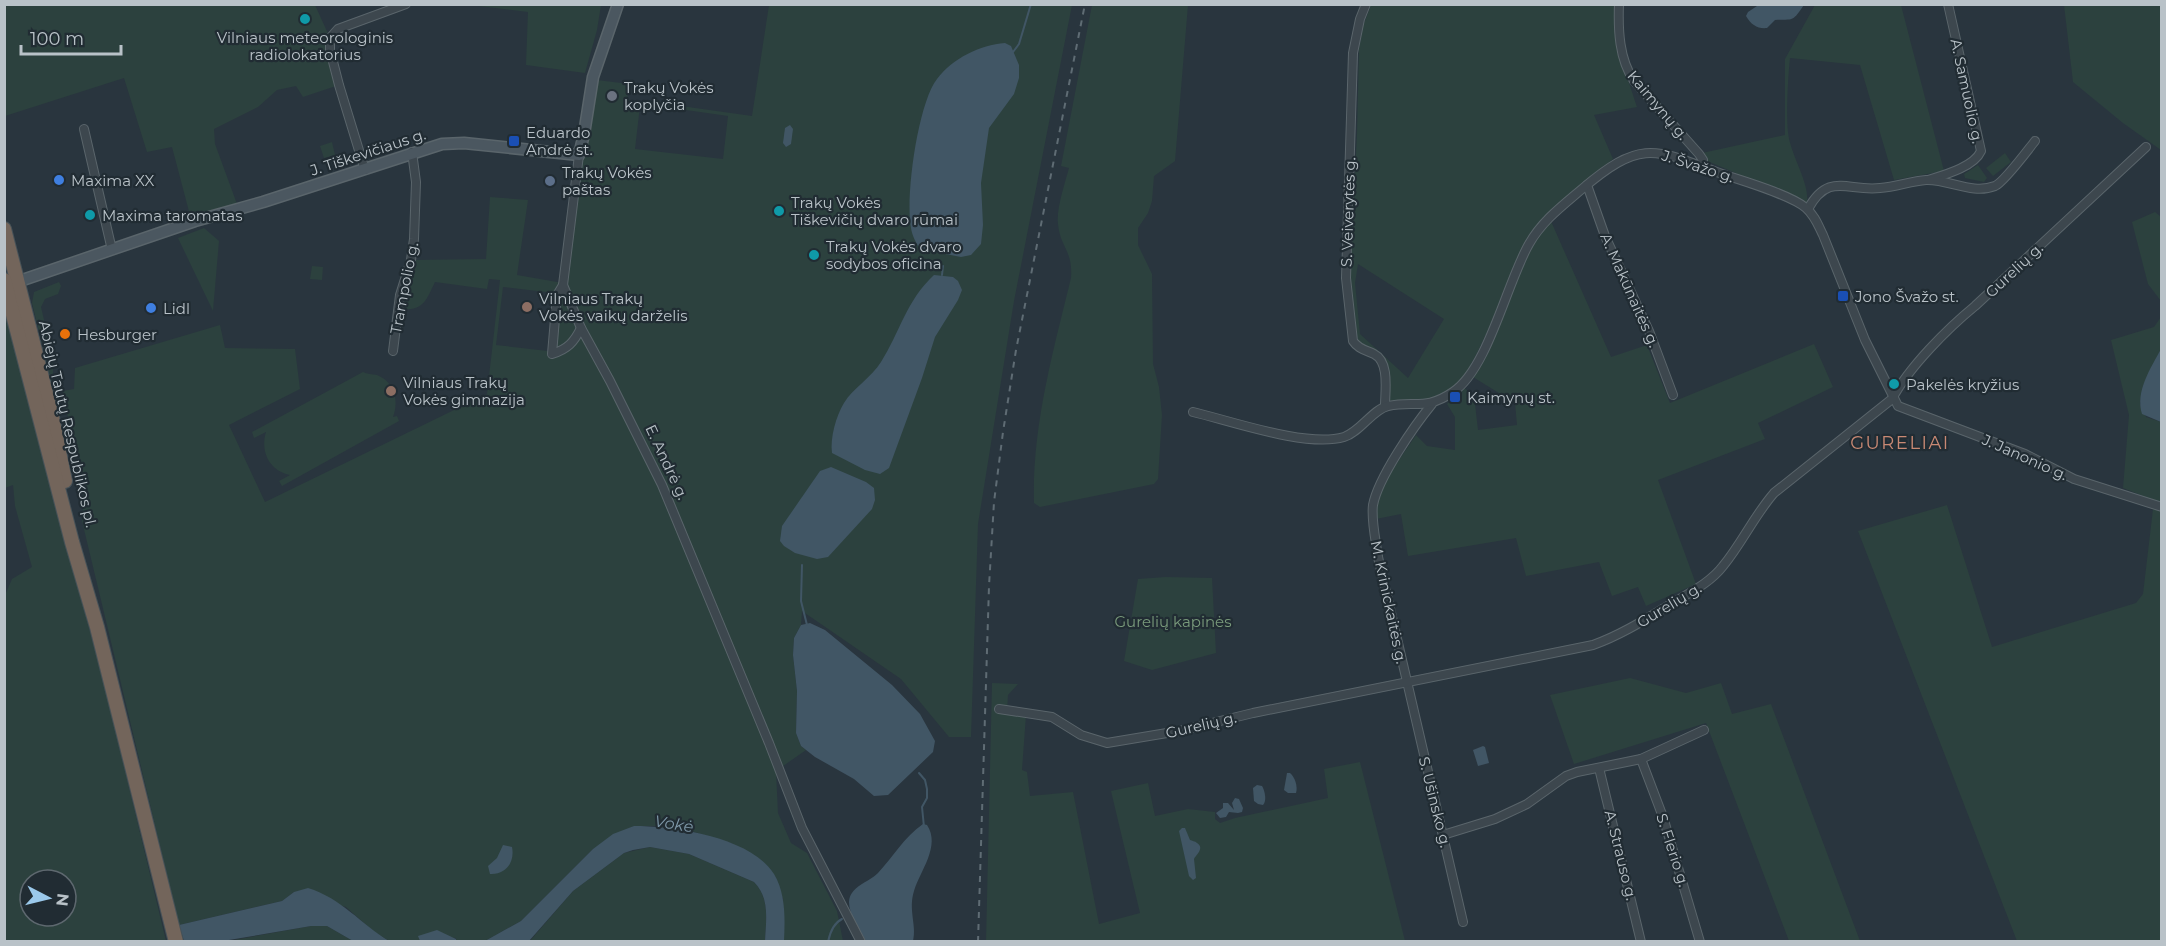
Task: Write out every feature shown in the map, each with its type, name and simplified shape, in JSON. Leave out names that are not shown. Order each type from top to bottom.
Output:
[{"type":"highway","name":"Abiejų Tautų Respublikos pl.","points":[[4,229],[8,283],[66,520],[97,627],[176,942]]},
{"type":"main road","name":"E. Andrė g.","points":[[579,155],[593,77],[618,4]]},
{"type":"main road","name":"J. Tiškevičiaus g.","points":[[8,283],[112,250],[128,251],[242,208],[442,144],[464,143],[579,155]]},
{"type":"street","points":[[365,170],[337,77],[330,50],[330,38],[338,29],[406,4]]},
{"type":"street","name":"S. Veiverytės g.","points":[[1366,4],[1360,19],[1353,53],[1346,278],[1353,341],[1357,347],[1377,355],[1381,361],[1384,371],[1385,406]]},
{"type":"street","name":"Kaimynų g.","points":[[1619,4],[1621,49],[1627,71],[1699,154],[1702,160],[1701,166]]},
{"type":"street","name":"A. Samuolio g.","points":[[1927,180],[1956,171],[1978,156],[1981,151],[1948,4]]},
{"type":"street","points":[[84,129],[112,250]]},
{"type":"street","points":[[1892,399],[1865,340],[1823,235],[1808,209],[1819,193],[1835,186],[1880,188],[1927,180],[1977,189],[1998,185],[2035,141]]},
{"type":"street","name":"Gurelių g.","points":[[999,709],[1052,717],[1081,735],[1107,743],[1179,731],[1252,713],[1593,645],[1646,620],[1715,575],[1728,560],[1760,509],[1773,493],[1892,399],[1900,385],[1949,328],[2146,147]]},
{"type":"street","name":"Trampolio g.","points":[[393,351],[400,295],[411,260],[414,239],[416,176],[412,152]]},
{"type":"street","name":"J. Švažo g.","points":[[1385,406],[1412,410],[1432,404],[1456,390],[1477,363],[1515,271],[1543,222],[1609,167],[1625,158],[1644,152],[1666,155],[1793,200],[1808,209]]},
{"type":"street","name":"E. Andrė g.","points":[[579,155],[563,285],[581,328],[662,485],[765,732],[802,828],[861,942]]},
{"type":"street","name":"A. Makūnaitės g.","points":[[1587,185],[1605,236],[1649,331],[1673,395]]},
{"type":"street","points":[[563,285],[557,295],[552,354],[565,350],[575,341],[581,328]]},
{"type":"street","name":"J. Janonio g.","points":[[1892,399],[1904,410],[2025,454],[2074,479],[2162,507]]},
{"type":"street","name":"J. Švažo g.","points":[[1397,455],[1420,418],[1432,404]]},
{"type":"street","points":[[1193,412],[1274,434],[1332,439],[1348,436],[1385,406]]},
{"type":"street","points":[[1412,410],[1417,418],[1420,418]]},
{"type":"street","name":"M. Krinickaitės g.","points":[[1397,455],[1377,492],[1373,507],[1378,557],[1406,682]]},
{"type":"street","name":"S. Ušinsko g.","points":[[1406,682],[1462,922]]},
{"type":"street","points":[[1443,835],[1495,819],[1527,804],[1566,776],[1641,759],[1704,730]]},
{"type":"street","name":"S. Flerio g.","points":[[1641,759],[1664,817],[1700,942]]},
{"type":"street","name":"A. Strauso g.","points":[[1599,768],[1641,942]]},
{"type":"green space","points":[[4,5],[315,5],[330,38],[339,85],[303,97],[296,86],[277,90],[258,107],[214,129],[215,144],[237,204],[191,219],[172,147],[147,152],[124,78],[5,116]]},
{"type":"green space","points":[[470,5],[601,5],[597,30],[585,73],[526,65],[528,12]]},
{"type":"green space","points":[[769,5],[1072,5],[1014,301],[978,524],[971,737],[949,737],[901,679],[802,611],[801,625],[794,638],[793,655],[797,691],[796,733],[801,746],[806,750],[776,771],[778,813],[791,843],[807,853],[837,911],[843,941],[784,941],[783,898],[733,844],[691,831],[660,826],[634,826],[593,849],[521,921],[485,941],[456,941],[456,938],[419,936],[420,941],[389,941],[374,932],[346,907],[294,892],[282,901],[179,925],[82,521],[82,472],[63,391],[74,389],[75,368],[220,325],[225,348],[295,349],[300,389],[229,425],[265,502],[487,394],[500,280],[489,279],[487,289],[435,282],[429,295],[418,307],[398,309],[411,260],[486,259],[490,197],[528,200],[517,275],[563,283],[579,155],[587,156],[593,94],[597,80],[629,84],[627,100],[674,107],[675,110],[640,106],[635,149],[723,159],[728,116],[679,109],[681,106],[752,116]],"holes":[[[503,287],[554,293],[548,351],[496,345]]]},
{"type":"green space","points":[[1092,5],[1188,5],[1175,161],[1154,176],[1152,201],[1148,213],[1138,228],[1138,245],[1152,274],[1153,364],[1159,387],[1162,415],[1158,479],[1154,484],[1040,507],[1034,503],[1036,446],[1045,389],[1071,278],[1070,261],[1058,224],[1060,204],[1069,168],[1061,166]]},
{"type":"green space","points":[[1371,5],[1616,5],[1618,44],[1637,107],[1594,115],[1613,159],[1543,218],[1522,249],[1485,336],[1466,373],[1460,381],[1443,394],[1425,400],[1406,402],[1388,400],[1376,352],[1362,344],[1355,331],[1350,274],[1359,49],[1363,26]],"holes":[[[1358,264],[1444,319],[1408,378],[1360,334],[1355,283]]]},
{"type":"green space","points":[[1815,5],[1901,5],[1944,171],[1894,180],[1860,65],[1790,58],[1787,95],[1788,132],[1792,150],[1806,186],[1807,203],[1693,155],[1785,135],[1785,59]]},
{"type":"green space","points":[[2064,5],[2161,5],[2161,150],[2123,123],[2073,82]]},
{"type":"green space","points":[[332,142],[335,155],[324,158],[320,146]]},
{"type":"green space","points":[[2005,153],[2011,162],[1993,176],[1986,168]]},
{"type":"green space","points":[[1978,165],[1987,178],[1984,182],[1965,178],[1964,174]]},
{"type":"green space","points":[[2155,212],[2161,217],[2161,301],[2148,284],[2132,222]]},
{"type":"green space","points":[[1550,219],[1611,357],[1647,345],[1670,403],[1814,344],[1833,387],[1758,423],[1765,439],[1658,480],[1696,584],[1646,606],[1638,587],[1612,596],[1599,562],[1526,576],[1516,538],[1408,556],[1401,514],[1376,519],[1379,497],[1384,486],[1416,435],[1427,446],[1455,450],[1455,417],[1447,404],[1464,388],[1474,395],[1478,430],[1517,425],[1515,403],[1473,377],[1486,354],[1532,245]]},
{"type":"green space","points":[[204,228],[219,241],[213,311],[178,238]]},
{"type":"green space","points":[[312,266],[323,267],[322,280],[310,279]]},
{"type":"green space","points":[[59,282],[61,286],[58,294],[45,299],[41,307],[53,358],[53,388],[32,303],[34,292]]},
{"type":"green space","points":[[4,310],[105,687],[166,941],[5,941],[5,595],[12,579],[32,567],[15,506],[13,485],[5,488]]},
{"type":"green space","points":[[2161,317],[2161,349],[2143,386],[2140,404],[2146,417],[2161,422],[2161,503],[2123,488],[2129,415],[2111,340],[2154,327]]},
{"type":"green space","points":[[363,372],[383,378],[392,387],[396,405],[393,417],[397,416],[399,421],[282,486],[279,481],[290,475],[277,469],[268,459],[264,446],[266,432],[254,438],[252,432]]},
{"type":"green space","points":[[1947,505],[1992,647],[2136,603],[2143,594],[2153,509],[2161,511],[2161,941],[2017,941],[1858,531]]},
{"type":"green space","name":"Gurelių kapinės","points":[[1212,578],[1216,653],[1152,670],[1124,661],[1138,579]]},
{"type":"green space","points":[[1630,678],[1686,693],[1721,683],[1732,714],[1771,704],[1860,941],[1789,941],[1706,723],[1574,764],[1550,695]]},
{"type":"green space","points":[[992,683],[1018,684],[1008,695],[1007,712],[1026,715],[1022,770],[1027,772],[1030,796],[1073,792],[1099,924],[1140,913],[1111,791],[1148,783],[1155,816],[1188,809],[1215,812],[1215,819],[1220,823],[1328,798],[1324,769],[1360,762],[1405,941],[986,942]]},
{"type":"green space","points":[[650,847],[689,854],[754,882],[765,902],[765,941],[529,942],[573,891],[624,853]]},
{"type":"green space","points":[[311,926],[327,926],[353,941],[223,942]]},
{"type":"water","points":[[1760,4],[1804,5],[1793,18],[1775,20],[1764,28],[1752,24],[1746,16]]},
{"type":"water","points":[[1005,43],[1011,46],[1019,65],[1019,78],[1014,94],[989,128],[981,183],[983,225],[981,244],[971,255],[961,257],[920,249],[911,228],[910,195],[919,129],[930,91],[943,72],[959,59],[977,50]]},
{"type":"water","points":[[790,125],[793,129],[791,144],[786,147],[783,143],[785,128]]},
{"type":"water","points":[[934,275],[953,277],[958,281],[962,290],[935,337],[889,468],[880,474],[865,470],[832,453],[836,421],[848,398],[881,362],[910,306]]},
{"type":"water","points":[[2161,349],[2161,422],[2142,414],[2140,405],[2145,380]]},
{"type":"water","points":[[831,467],[866,482],[874,488],[875,500],[872,509],[828,557],[817,559],[795,553],[780,541],[782,526],[820,471]]},
{"type":"water","points":[[810,623],[825,630],[892,685],[920,714],[935,741],[933,752],[888,795],[874,796],[854,779],[815,757],[801,746],[796,733],[797,691],[793,655],[794,638],[801,625]]},
{"type":"water","points":[[1483,746],[1489,763],[1478,766],[1473,750]]},
{"type":"water","points":[[1287,773],[1290,773],[1295,780],[1296,793],[1288,793],[1284,790]]},
{"type":"water","points":[[1257,785],[1262,786],[1264,791],[1263,805],[1254,801],[1253,788]]},
{"type":"water","points":[[1235,798],[1239,799],[1243,808],[1242,812],[1229,812],[1226,817],[1220,818],[1216,813],[1223,808],[1223,803],[1228,803],[1234,810],[1232,803]]},
{"type":"water","points":[[923,824],[927,825],[932,841],[931,850],[912,898],[913,941],[866,941],[851,912],[850,897],[856,888],[878,873],[904,841]]},
{"type":"water","points":[[634,826],[670,828],[710,836],[748,851],[763,861],[774,874],[781,890],[784,941],[765,941],[765,902],[754,882],[689,854],[650,847],[624,853],[573,891],[529,941],[485,941],[521,921],[593,849],[613,834]]},
{"type":"water","points":[[1185,828],[1190,840],[1196,842],[1200,847],[1194,859],[1196,878],[1193,880],[1189,876],[1179,831]]},
{"type":"water","points":[[503,845],[512,847],[511,862],[505,870],[490,874],[488,866],[497,858]]},
{"type":"water","points":[[308,888],[331,898],[389,941],[353,941],[327,926],[311,926],[223,941],[184,941],[179,925],[282,901],[294,892]]},
{"type":"water","points":[[437,930],[456,941],[420,941],[418,936]]},
{"type":"waterway","points":[[1013,52],[1019,44],[1031,4]]},
{"type":"waterway","points":[[942,275],[943,266]]},
{"type":"waterway","points":[[802,565],[801,601],[807,625]]},
{"type":"waterway","points":[[919,773],[925,780],[927,789],[927,798],[922,807],[924,827]]},
{"type":"waterway","points":[[828,942],[833,928],[842,919]]},
{"type":"railway","points":[[978,942],[989,586],[994,502],[1016,350],[1085,4]]},
{"type":"place","name":"Vilniaus meteorologinis radiolokatorius","points":[[305,19]]},
{"type":"place","name":"Trakų Vokės koplyčia","points":[[612,96]]},
{"type":"place","name":"Eduardo Andrė st.","points":[[514,141]]},
{"type":"place","name":"Maxima XX","points":[[59,180]]},
{"type":"place","name":"Trakų Vokės paštas","points":[[550,181]]},
{"type":"place","name":"Trakų Vokės Tiškevičių dvaro rūmai","points":[[779,211]]},
{"type":"place","name":"Maxima taromatas","points":[[90,215]]},
{"type":"place","name":"Trakų Vokės dvaro sodybos oficina","points":[[814,255]]},
{"type":"place","name":"Jono Švažo st.","points":[[1843,296]]},
{"type":"place","name":"Vilniaus Trakų Vokės vaikų darželis","points":[[527,307]]},
{"type":"place","name":"Lidl","points":[[151,308]]},
{"type":"place","name":"Hesburger","points":[[65,334]]},
{"type":"place","name":"Pakelės kryžius","points":[[1894,384]]},
{"type":"place","name":"Vilniaus Trakų Vokės gimnazija","points":[[391,391]]},
{"type":"place","name":"Kaimynų st.","points":[[1455,397]]},
{"type":"district","name":"GURELIAI","points":[[1900,443]]},
{"type":"water label","name":"Vokė","points":[[674,824]]}]
